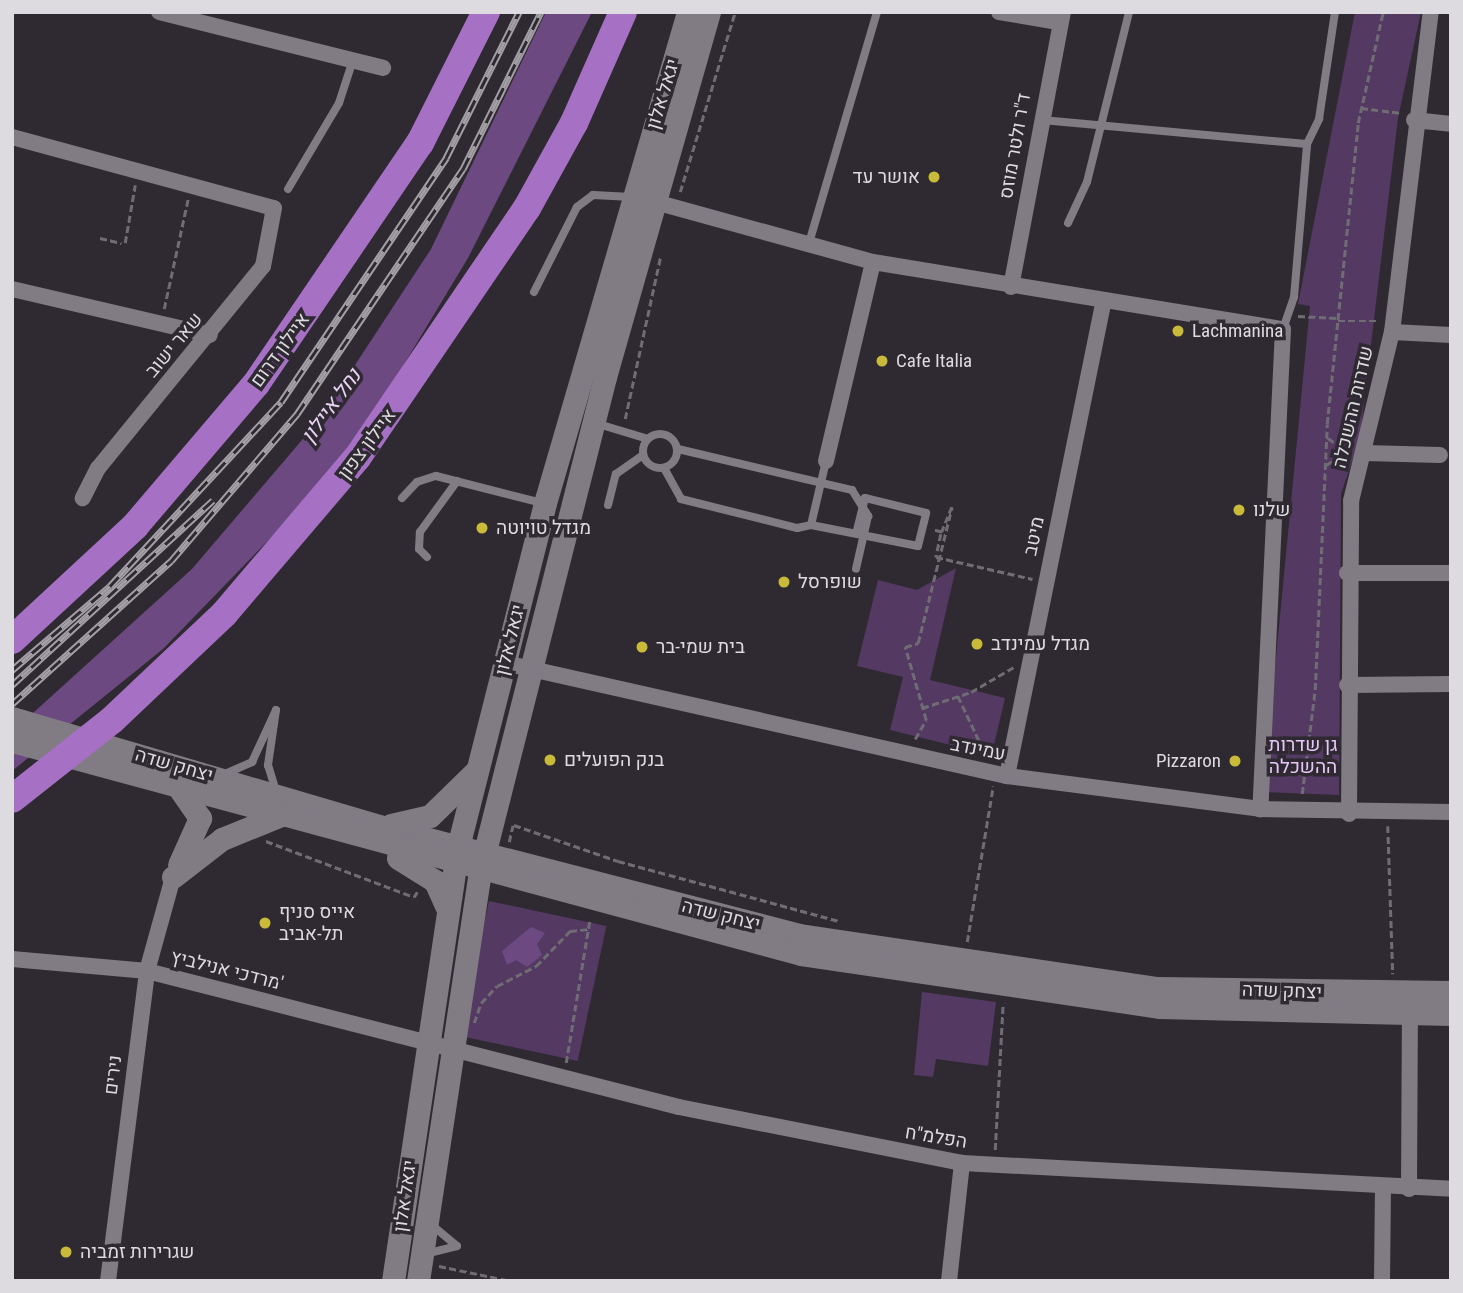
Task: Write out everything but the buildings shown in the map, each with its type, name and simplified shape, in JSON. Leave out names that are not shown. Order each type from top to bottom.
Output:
[{"type":"highway","name":"איילון דרום","points":[[12,640],[135,526],[257,384],[420,143],[486,12]]},
{"type":"highway","name":"איילון צפון","points":[[12,799],[112,720],[224,614],[357,458],[527,208],[574,123],[623,12]]},
{"type":"street","points":[[159,12],[383,68]]},
{"type":"street","name":"יגאל אלון","points":[[420,1266],[452,1038],[482,863],[593,422],[642,199],[688,12]]},
{"type":"street","name":"יגאל אלון","points":[[393,1281],[446,906],[456,856],[545,503],[642,199],[709,12]]},
{"type":"street","points":[[999,12],[1061,17]]},
{"type":"street","name":"שדרות ההשכלה","points":[[1349,814],[1347,573],[1351,502],[1365,453],[1393,326],[1415,117],[1432,12]]},
{"type":"street","name":"ד\"ר ולטר מוזס","points":[[1011,287],[1061,17]]},
{"type":"street","points":[[1415,117],[1451,124]]},
{"type":"street","points":[[12,138],[191,185]]},
{"type":"street","name":"שאר ישוב","points":[[83,498],[97,468],[210,335],[263,265],[274,208],[191,185]]},
{"type":"street","points":[[642,199],[873,262],[1103,304],[1286,322],[1260,810]]},
{"type":"street","points":[[826,461],[873,262]]},
{"type":"street","points":[[12,289],[210,335]]},
{"type":"street","name":"מיטב","points":[[1001,775],[1031,656],[1103,304]]},
{"type":"street","points":[[1393,326],[1451,335]]},
{"type":"street","points":[[1365,453],[1440,455]]},
{"type":"street","points":[[1347,573],[1451,573]]},
{"type":"street","name":"עמינדב","points":[[505,663],[1001,775],[1260,810],[1349,814],[1451,811]]},
{"type":"street","points":[[1347,685],[1451,684]]},
{"type":"street","name":"יצחק שדה","points":[[12,718],[202,774],[344,835],[456,856],[801,954],[1160,1007],[1410,1017],[1451,1014]]},
{"type":"street","name":"יצחק שדה","points":[[12,741],[179,788],[378,826],[456,856]]},
{"type":"street","points":[[378,826],[430,816],[478,768]]},
{"type":"street","points":[[173,877],[200,818],[179,788]]},
{"type":"street","points":[[173,877],[222,839],[281,807]]},
{"type":"street","points":[[344,835],[429,876],[446,906]]},
{"type":"street","name":"יצחק שדה","points":[[482,863],[798,935],[1157,988],[1394,995],[1451,992]]},
{"type":"street","name":"נירים","points":[[108,1281],[146,971],[173,877]]},
{"type":"street","name":"מרדכי אנילביץ'","points":[[12,959],[146,971],[428,1043]]},
{"type":"street","points":[[1409,1189],[1410,1017]]},
{"type":"street","name":"הפלמ\"ח","points":[[428,1043],[452,1038],[564,1077],[834,1143],[962,1163],[1383,1189],[1451,1189]]},
{"type":"street","points":[[949,1281],[962,1163]]},
{"type":"street","points":[[1382,1281],[1383,1189]]},
{"type":"lane","points":[[808,243],[877,12]]},
{"type":"lane","points":[[1068,223],[1087,182],[1100,120],[1129,12]]},
{"type":"lane","points":[[1286,322],[1304,215],[1307,144],[1319,119],[1335,12]]},
{"type":"lane","points":[[288,189],[339,103],[353,60]]},
{"type":"lane","points":[[1040,120],[1100,120],[1307,144]]},
{"type":"lane","points":[[534,292],[584,199],[642,199]]},
{"type":"lane","points":[[593,422],[648,439],[668,436],[678,449],[843,485],[861,498],[868,516],[856,569]]},
{"type":"lane","points":[[608,505],[617,474],[643,455],[648,439]]},
{"type":"lane","points":[[664,468],[678,449]]},
{"type":"lane","points":[[643,455],[649,464],[664,468],[681,499],[797,528],[811,525],[857,529],[918,546],[926,513],[865,498],[857,529]]},
{"type":"lane","points":[[811,525],[826,461]]},
{"type":"lane","points":[[402,498],[426,477],[457,481],[545,503]]},
{"type":"lane","points":[[428,557],[419,549],[420,532],[457,481]]},
{"type":"lane","points":[[202,774],[234,772],[252,762],[276,710],[268,765],[281,807]]},
{"type":"lane","points":[[420,1266],[457,1246],[428,1220]]},
{"type":"path","name":"שדרות ההשכלה","points":[[1300,812],[1315,690],[1327,437],[1338,320],[1361,108],[1383,12]]},
{"type":"path","points":[[1361,108],[1415,117]]},
{"type":"path","points":[[100,238],[123,243],[138,171]]},
{"type":"path","points":[[160,324],[191,185]]},
{"type":"path","points":[[1286,322],[1338,320],[1393,326]]},
{"type":"path","points":[[1326,465],[1348,452],[1327,437]]},
{"type":"path","points":[[914,742],[926,720],[905,647],[918,643],[941,558],[952,507],[942,533],[941,558]]},
{"type":"path","points":[[922,528],[942,533]]},
{"type":"path","points":[[941,558],[1046,583]]},
{"type":"path","points":[[922,708],[958,696],[1031,656]]},
{"type":"path","points":[[958,696],[1001,775],[967,947]]},
{"type":"path","points":[[1387,813],[1394,995]]},
{"type":"path","name":"יצחק שדה","points":[[513,825],[618,862],[843,922]]},
{"type":"path","points":[[253,836],[414,897]]},
{"type":"path","points":[[564,1077],[591,914]]},
{"type":"path","points":[[452,1038],[479,1022],[481,1003],[497,986],[536,966],[570,931],[588,929]]},
{"type":"path","points":[[955,945],[980,949]]},
{"type":"path","points":[[993,1167],[1003,1075],[994,1074],[1005,984]]},
{"type":"path","points":[[420,1266],[511,1281]]},
{"type":"green space","name":"גן שדרות ההשכלה","points":[[1355,12],[1421,12],[1398,118],[1360,437],[1341,494],[1339,795],[1263,792],[1310,306],[1298,304]]},
{"type":"green space","points":[[956,568],[930,680],[1005,698],[994,745],[979,752],[890,730],[903,677],[857,666],[878,580],[917,590]]},
{"type":"green space","points":[[489,901],[606,926],[578,1061],[460,1036]]},
{"type":"green space","points":[[922,992],[996,1002],[988,1066],[936,1059],[933,1077],[914,1075]]},
{"type":"water","name":"נחל איילון","points":[[546,12],[592,12],[468,258],[383,399],[314,493],[163,649],[12,771],[12,732],[192,569],[319,420],[431,249]]},
{"type":"water","points":[[531,927],[545,933],[537,944],[542,955],[527,967],[516,960],[507,965],[502,951]]},
{"type":"railway","points":[[12,670],[110,586],[281,402],[446,158],[519,12]]},
{"type":"railway","points":[[12,704],[171,561],[297,414],[463,169],[541,12]]},
{"type":"railway","points":[[12,685],[213,500]]},
{"type":"place","name":"אושר עד","points":[[934,177]]},
{"type":"place","name":"Lachmanina","points":[[1178,331]]},
{"type":"place","name":"Cafe Italia","points":[[882,361]]},
{"type":"place","name":"שלנו","points":[[1239,510]]},
{"type":"place","name":"מגדל טויוטה","points":[[482,528]]},
{"type":"place","name":"שופרסל","points":[[784,582]]},
{"type":"place","name":"מגדל עמינדב","points":[[977,644]]},
{"type":"place","name":"בית שמי-בר","points":[[642,647]]},
{"type":"place","name":"בנק הפועלים","points":[[550,760]]},
{"type":"place","name":"Pizzaron","points":[[1235,761]]},
{"type":"place","name":"אייס סניף תל-אביב","points":[[265,923]]},
{"type":"place","name":"שגרירות זמביה","points":[[66,1252]]}]
